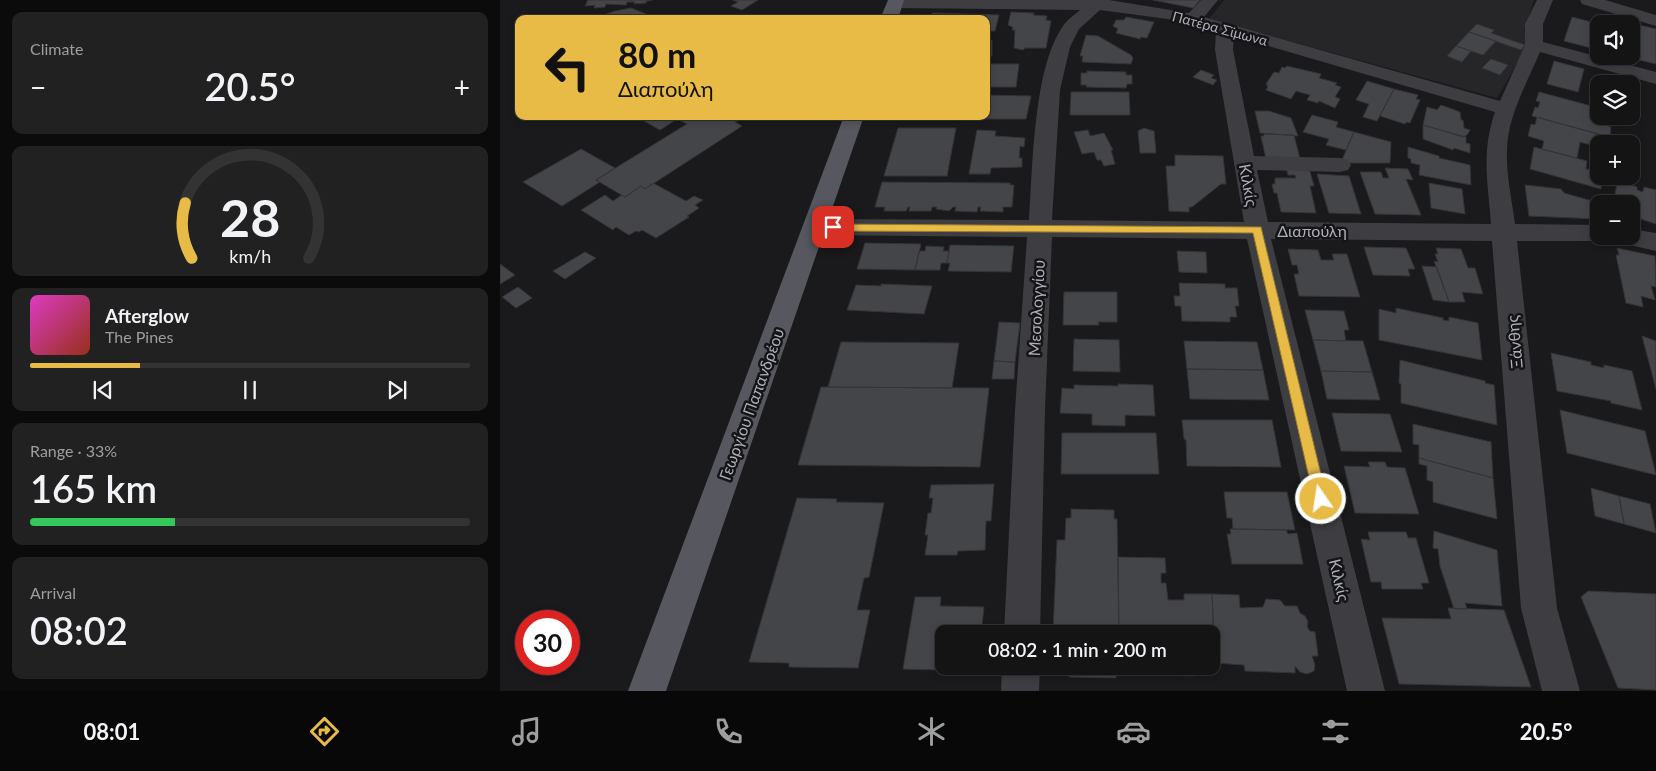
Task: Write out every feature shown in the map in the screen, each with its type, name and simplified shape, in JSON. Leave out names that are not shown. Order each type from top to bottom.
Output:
[{"type":"main road","name":"Γεωργίου Παπανδρέου","points":[[648,691],[853,120]]},
{"type":"street","points":[[1192,20],[1210,0]]},
{"type":"street","name":"Ξάνθης","points":[[1545,0],[1534,24],[1534,45],[1506,109],[1499,130],[1496,151],[1538,608],[1560,691]]},
{"type":"street","points":[[1588,0],[1656,21]]},
{"type":"street","name":"Πατέρα Σϊμωνα","points":[[893,7],[1099,2],[1146,10],[1225,28],[1506,109]]},
{"type":"street","name":"Μεσολογγίου","points":[[1022,625],[1030,410],[1050,90],[1061,48],[1071,27],[1099,2]]},
{"type":"street","name":"Κιλκίς","points":[[1225,28],[1224,50],[1257,230],[1366,691]]},
{"type":"street","points":[[1534,45],[1656,78]]},
{"type":"street","points":[[1245,163],[1340,165]]},
{"type":"street","name":"Διαπούλη","points":[[815,227],[1590,233]]},
{"type":"street","points":[[1640,239],[1656,242]]},
{"type":"street","points":[[1020,691],[1021,675]]},
{"type":"shaded area","points":[[1224,0],[1534,0],[1524,30],[1529,43],[1497,98],[1209,19]]},
{"type":"building","points":[[588,0],[652,0],[646,3],[634,4],[635,2],[627,2],[626,5],[606,4],[605,7],[594,8],[595,5],[585,6]]},
{"type":"building","points":[[733,0],[758,0],[742,10],[731,6],[738,2]]},
{"type":"building","points":[[1153,0],[1200,0],[1193,8]]},
{"type":"building","points":[[631,8],[646,14],[604,15]]},
{"type":"building","points":[[1011,12],[1034,13],[1033,15],[1047,16],[1046,20],[1051,21],[1046,48],[1025,48],[1023,50],[1014,48],[1015,30],[1012,30],[1013,27],[1008,25]]},
{"type":"building","points":[[933,13],[999,15],[995,31],[990,31],[990,15],[931,15]]},
{"type":"building","points":[[1126,17],[1154,22],[1147,38],[1141,37],[1140,39],[1116,33],[1118,29],[1113,26],[1116,20],[1124,20]]},
{"type":"building","points":[[1572,17],[1590,22],[1590,48],[1564,41]]},
{"type":"building","points":[[1477,24],[1494,30],[1491,33],[1525,45],[1521,50],[1469,32]]},
{"type":"building","points":[[1640,25],[1656,29],[1656,64],[1640,60]]},
{"type":"building","points":[[1469,32],[1496,41],[1483,55],[1456,46]]},
{"type":"building","points":[[1086,35],[1098,36],[1131,55],[1133,58],[1131,64],[1082,62],[1083,56],[1080,56]]},
{"type":"building","points":[[990,40],[992,40],[992,56],[990,56]]},
{"type":"building","points":[[1456,46],[1471,51],[1462,62],[1447,56]]},
{"type":"building","points":[[1491,59],[1508,65],[1500,75],[1482,68]]},
{"type":"building","points":[[1554,61],[1584,69],[1578,92],[1547,84]]},
{"type":"building","points":[[990,64],[1019,64],[1016,87],[990,87]]},
{"type":"building","points":[[1287,66],[1321,74],[1319,78],[1337,83],[1335,85],[1341,87],[1335,97],[1340,99],[1335,108],[1319,101],[1318,103],[1307,100],[1310,95],[1296,91],[1291,99],[1266,90],[1268,87],[1266,84],[1274,72],[1279,73],[1282,67],[1285,68]]},
{"type":"building","points":[[1201,70],[1214,75],[1211,78],[1217,80],[1213,85],[1193,77]]},
{"type":"building","points":[[1087,71],[1126,72],[1126,75],[1132,75],[1132,84],[1127,84],[1126,88],[1086,87],[1087,85],[1081,85],[1081,73],[1087,73]]},
{"type":"building","points":[[1367,81],[1394,89],[1377,121],[1363,117],[1369,104],[1356,100]]},
{"type":"building","points":[[1394,89],[1418,95],[1416,99],[1420,100],[1410,123],[1406,122],[1405,124],[1380,116]]},
{"type":"building","points":[[1071,92],[1129,92],[1130,115],[1070,115]]},
{"type":"building","points":[[1539,92],[1590,106],[1590,125],[1608,125],[1611,127],[1610,135],[1603,135],[1532,116],[1535,107],[1538,108],[1540,102],[1536,101]]},
{"type":"building","points":[[990,95],[1031,96],[1026,119],[990,119]]},
{"type":"building","points":[[1441,105],[1460,112],[1464,128],[1470,130],[1467,135],[1463,137],[1423,125],[1427,107],[1437,110]]},
{"type":"building","points":[[1255,111],[1269,111],[1291,118],[1298,136],[1260,133]]},
{"type":"building","points":[[1312,115],[1338,122],[1336,127],[1354,132],[1346,150],[1326,145],[1329,139],[1303,132]]},
{"type":"building","points":[[1537,117],[1597,134],[1590,135],[1590,145],[1580,142],[1577,158],[1542,149],[1544,141],[1528,136],[1531,124],[1535,125]]},
{"type":"building","points":[[646,120],[675,120],[660,130],[644,121]]},
{"type":"building","points":[[679,120],[739,120],[735,122],[742,126],[645,189],[641,186],[625,197],[596,180],[687,124]]},
{"type":"building","points":[[1423,125],[1466,137],[1466,143],[1470,144],[1470,153],[1454,148],[1453,150],[1423,139]]},
{"type":"building","points":[[898,128],[956,128],[947,176],[884,176]]},
{"type":"building","points":[[1144,128],[1154,131],[1156,153],[1140,153],[1138,131]]},
{"type":"building","points":[[977,130],[996,131],[995,136],[1025,138],[1024,147],[1020,146],[1019,158],[1022,158],[1022,167],[991,168],[990,174],[969,174]]},
{"type":"building","points":[[1088,130],[1090,136],[1104,133],[1113,150],[1111,150],[1115,164],[1104,166],[1101,160],[1097,160],[1094,152],[1082,154],[1074,132]]},
{"type":"building","points":[[1354,132],[1391,142],[1390,163],[1345,163],[1342,160]]},
{"type":"building","points":[[1264,134],[1294,135],[1300,159],[1266,159],[1261,136],[1264,136]]},
{"type":"building","points":[[1408,147],[1439,156],[1439,158],[1470,165],[1471,185],[1419,175],[1420,165],[1411,163],[1411,159],[1408,158]]},
{"type":"building","points":[[1534,147],[1587,161],[1586,169],[1590,170],[1590,185],[1601,185],[1601,189],[1530,169]]},
{"type":"building","points":[[581,149],[615,168],[596,180],[600,182],[562,206],[523,182]]},
{"type":"building","points":[[1175,155],[1223,156],[1226,184],[1221,184],[1192,207],[1189,207],[1189,212],[1169,211],[1166,166],[1175,166]]},
{"type":"building","points":[[1286,168],[1309,168],[1314,186],[1310,186],[1316,213],[1281,212],[1277,193],[1274,193],[1272,184],[1275,184],[1275,178],[1296,178],[1295,175],[1288,175]]},
{"type":"building","points":[[1385,168],[1408,169],[1413,180],[1406,179],[1421,215],[1375,214],[1360,172],[1381,172],[1383,178],[1389,178]]},
{"type":"building","points":[[1317,174],[1349,176],[1361,214],[1329,213]]},
{"type":"building","points":[[882,182],[1010,183],[1010,185],[1014,185],[1012,207],[1003,207],[1003,212],[980,211],[981,207],[978,207],[977,212],[955,211],[956,207],[949,211],[932,207],[931,211],[909,211],[910,207],[908,207],[906,211],[884,211],[885,207],[875,207]]},
{"type":"building","points":[[653,183],[686,201],[694,196],[703,200],[695,205],[699,208],[687,216],[689,217],[656,238],[642,230],[629,235],[616,227],[613,230],[581,210],[605,195],[613,201],[622,195],[625,197],[641,186],[645,189]]},
{"type":"building","points":[[1429,183],[1462,189],[1465,214],[1431,208]]},
{"type":"building","points":[[1525,185],[1561,189],[1564,193],[1590,200],[1590,219],[1529,216]]},
{"type":"building","points":[[1617,185],[1637,187],[1637,190],[1643,192],[1644,187],[1656,190],[1656,224],[1640,219],[1640,195],[1615,195]]},
{"type":"building","points":[[865,243],[921,244],[915,270],[857,269]]},
{"type":"building","points":[[950,245],[1014,246],[1011,272],[948,271],[950,263],[947,263]]},
{"type":"building","points":[[926,246],[944,247],[943,251],[949,251],[947,263],[941,263],[940,270],[915,270],[919,251],[925,251]]},
{"type":"building","points":[[1364,247],[1406,248],[1415,269],[1408,269],[1410,276],[1373,275]]},
{"type":"building","points":[[1436,248],[1461,249],[1468,268],[1475,268],[1483,294],[1462,292],[1465,302],[1449,302],[1434,261],[1438,262],[1435,254],[1438,254]]},
{"type":"building","points":[[1617,248],[1655,256],[1656,287],[1651,286],[1655,300],[1641,296],[1643,307],[1626,303],[1616,255],[1619,255]]},
{"type":"building","points":[[1288,249],[1318,250],[1321,260],[1334,260],[1332,254],[1347,254],[1360,297],[1299,296],[1294,274],[1299,274],[1297,265],[1292,265]]},
{"type":"building","points":[[1177,251],[1206,252],[1207,273],[1179,272]]},
{"type":"building","points":[[585,252],[596,258],[565,279],[553,271]]},
{"type":"building","points":[[500,264],[515,275],[500,284]]},
{"type":"building","points":[[1422,266],[1437,267],[1449,302],[1433,300]]},
{"type":"building","points":[[1179,283],[1225,284],[1225,288],[1237,288],[1239,306],[1235,306],[1237,317],[1230,317],[1230,322],[1182,321],[1181,306],[1175,306],[1174,296],[1180,296]]},
{"type":"building","points":[[881,284],[932,286],[924,314],[847,310],[856,285],[881,286]]},
{"type":"building","points":[[518,287],[532,298],[516,308],[502,297]]},
{"type":"building","points":[[1064,292],[1117,292],[1117,322],[1098,322],[1099,325],[1063,325]]},
{"type":"building","points":[[1396,308],[1443,318],[1443,320],[1449,321],[1449,317],[1478,323],[1482,360],[1379,340],[1379,309],[1396,313]]},
{"type":"building","points":[[1305,310],[1344,311],[1349,330],[1344,330],[1346,341],[1313,340]]},
{"type":"building","points":[[999,322],[1020,323],[1015,362],[994,361]]},
{"type":"building","points":[[1642,336],[1656,341],[1656,389]]},
{"type":"building","points":[[1074,339],[1119,340],[1120,372],[1073,371]]},
{"type":"building","points":[[1313,340],[1363,341],[1372,372],[1321,371]]},
{"type":"building","points":[[1184,341],[1257,342],[1263,370],[1187,369]]},
{"type":"building","points":[[841,342],[959,343],[952,388],[828,387]]},
{"type":"building","points":[[1551,353],[1591,362],[1591,365],[1604,368],[1604,365],[1632,371],[1642,410],[1611,403],[1611,401],[1557,391]]},
{"type":"building","points":[[1400,360],[1485,381],[1485,383],[1494,385],[1497,425],[1401,403],[1401,384],[1399,383]]},
{"type":"building","points":[[994,361],[1015,362],[1014,379],[992,379]]},
{"type":"building","points":[[1187,369],[1263,370],[1269,400],[1190,399]]},
{"type":"building","points":[[1321,371],[1372,372],[1380,400],[1327,399]]},
{"type":"building","points":[[1118,384],[1153,385],[1155,416],[1125,415],[1125,426],[1092,425],[1092,414],[1060,413],[1062,388],[1074,389],[1074,385],[1118,386]]},
{"type":"building","points":[[821,387],[989,388],[980,467],[798,465]]},
{"type":"building","points":[[1560,410],[1645,431],[1656,475],[1567,453]]},
{"type":"building","points":[[1332,413],[1390,414],[1402,452],[1341,451]]},
{"type":"building","points":[[1182,420],[1272,420],[1281,467],[1187,466],[1186,440],[1184,439]]},
{"type":"building","points":[[1413,424],[1491,442],[1493,478],[1419,458],[1419,445],[1413,444]]},
{"type":"building","points":[[1062,433],[1156,433],[1159,474],[1061,474]]},
{"type":"building","points":[[1419,458],[1493,478],[1497,519],[1433,502],[1433,482],[1427,480],[1427,466],[1419,464]]},
{"type":"building","points":[[1368,462],[1385,462],[1387,467],[1405,468],[1419,514],[1355,513],[1344,466],[1370,467]]},
{"type":"building","points":[[994,484],[991,521],[986,521],[985,550],[958,551],[957,555],[925,555],[928,535],[925,535],[928,513],[931,513],[933,498],[929,498],[931,485]]},
{"type":"building","points":[[1591,488],[1619,496],[1624,524],[1595,516]]},
{"type":"building","points":[[1224,492],[1287,492],[1295,530],[1233,529],[1232,518],[1227,518]]},
{"type":"building","points":[[1619,496],[1650,504],[1656,533],[1624,524]]},
{"type":"building","points":[[797,498],[837,499],[836,502],[884,503],[869,577],[864,578],[857,610],[870,610],[858,668],[789,667],[789,663],[749,662]]},
{"type":"building","points":[[1071,509],[1114,510],[1114,519],[1117,519],[1119,625],[1053,625],[1057,540],[1065,540],[1066,518],[1071,518]]},
{"type":"building","points":[[1230,529],[1286,530],[1288,534],[1297,533],[1303,564],[1232,564],[1227,534],[1231,534]]},
{"type":"building","points":[[1434,531],[1497,550],[1502,606],[1465,603],[1467,609],[1454,609],[1440,566],[1438,549],[1433,548]]},
{"type":"building","points":[[1368,532],[1406,532],[1408,538],[1416,538],[1429,583],[1421,583],[1423,589],[1382,589],[1381,582],[1371,582],[1361,539],[1370,540]]},
{"type":"building","points":[[1118,557],[1165,558],[1166,573],[1161,573],[1161,583],[1166,583],[1168,600],[1184,600],[1184,594],[1212,594],[1213,625],[1119,625]]},
{"type":"building","points":[[1588,591],[1656,594],[1656,690],[1618,688],[1581,597]]},
{"type":"building","points":[[1212,594],[1239,595],[1240,608],[1263,607],[1266,599],[1280,600],[1285,606],[1297,606],[1308,622],[1307,627],[1310,631],[1315,632],[1318,656],[1312,656],[1315,665],[1314,671],[1307,674],[1300,672],[1295,666],[1295,673],[1245,671],[1244,665],[1220,663],[1220,625],[1213,625]]},
{"type":"building","points":[[915,597],[941,597],[940,606],[984,607],[982,625],[935,625],[935,670],[903,669]]},
{"type":"building","points":[[1448,608],[1504,610],[1531,687],[1399,684],[1382,618],[1451,619]]},
{"type":"building","points":[[1069,675],[1116,675],[1116,678],[1069,677]]},
{"type":"building","points":[[1152,675],[1194,675],[1194,676]]},
{"type":"route","points":[[833,227],[1257,230],[1321,499]]}]
